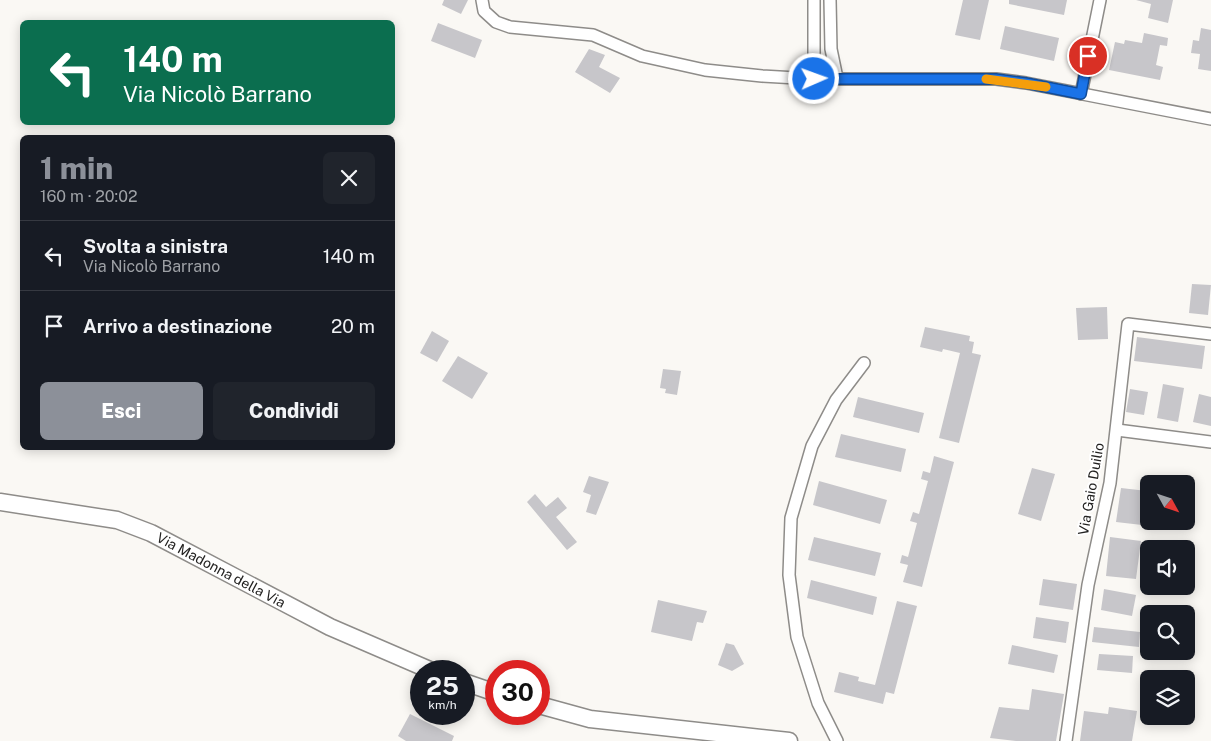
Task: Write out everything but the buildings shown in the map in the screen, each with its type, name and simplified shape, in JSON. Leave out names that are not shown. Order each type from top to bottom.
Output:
[{"type":"street","points":[[482,0],[484,11],[496,22],[510,27],[593,35],[642,56],[682,66],[762,76],[814,79],[996,79],[1026,83],[1211,119]]},
{"type":"street","points":[[814,0],[814,79]]},
{"type":"street","points":[[830,0],[831,49],[837,78]]},
{"type":"street","points":[[1081,94],[1100,0]]},
{"type":"street","name":"Via Gaio Duilio","points":[[1066,741],[1088,585],[1110,484],[1128,324],[1211,334]]},
{"type":"street","points":[[838,741],[818,703],[797,637],[789,575],[791,518],[812,446],[836,400],[864,363]]},
{"type":"street","points":[[1116,430],[1211,442]]},
{"type":"street","name":"Via Madonna della Via","points":[[0,502],[117,520],[151,533],[330,627],[410,662]]},
{"type":"street","points":[[550,708],[590,719],[789,741]]},
{"type":"slow traffic","points":[[986,79],[1046,87]]},
{"type":"route","points":[[814,79],[996,79],[1081,94],[1088,56]]}]
